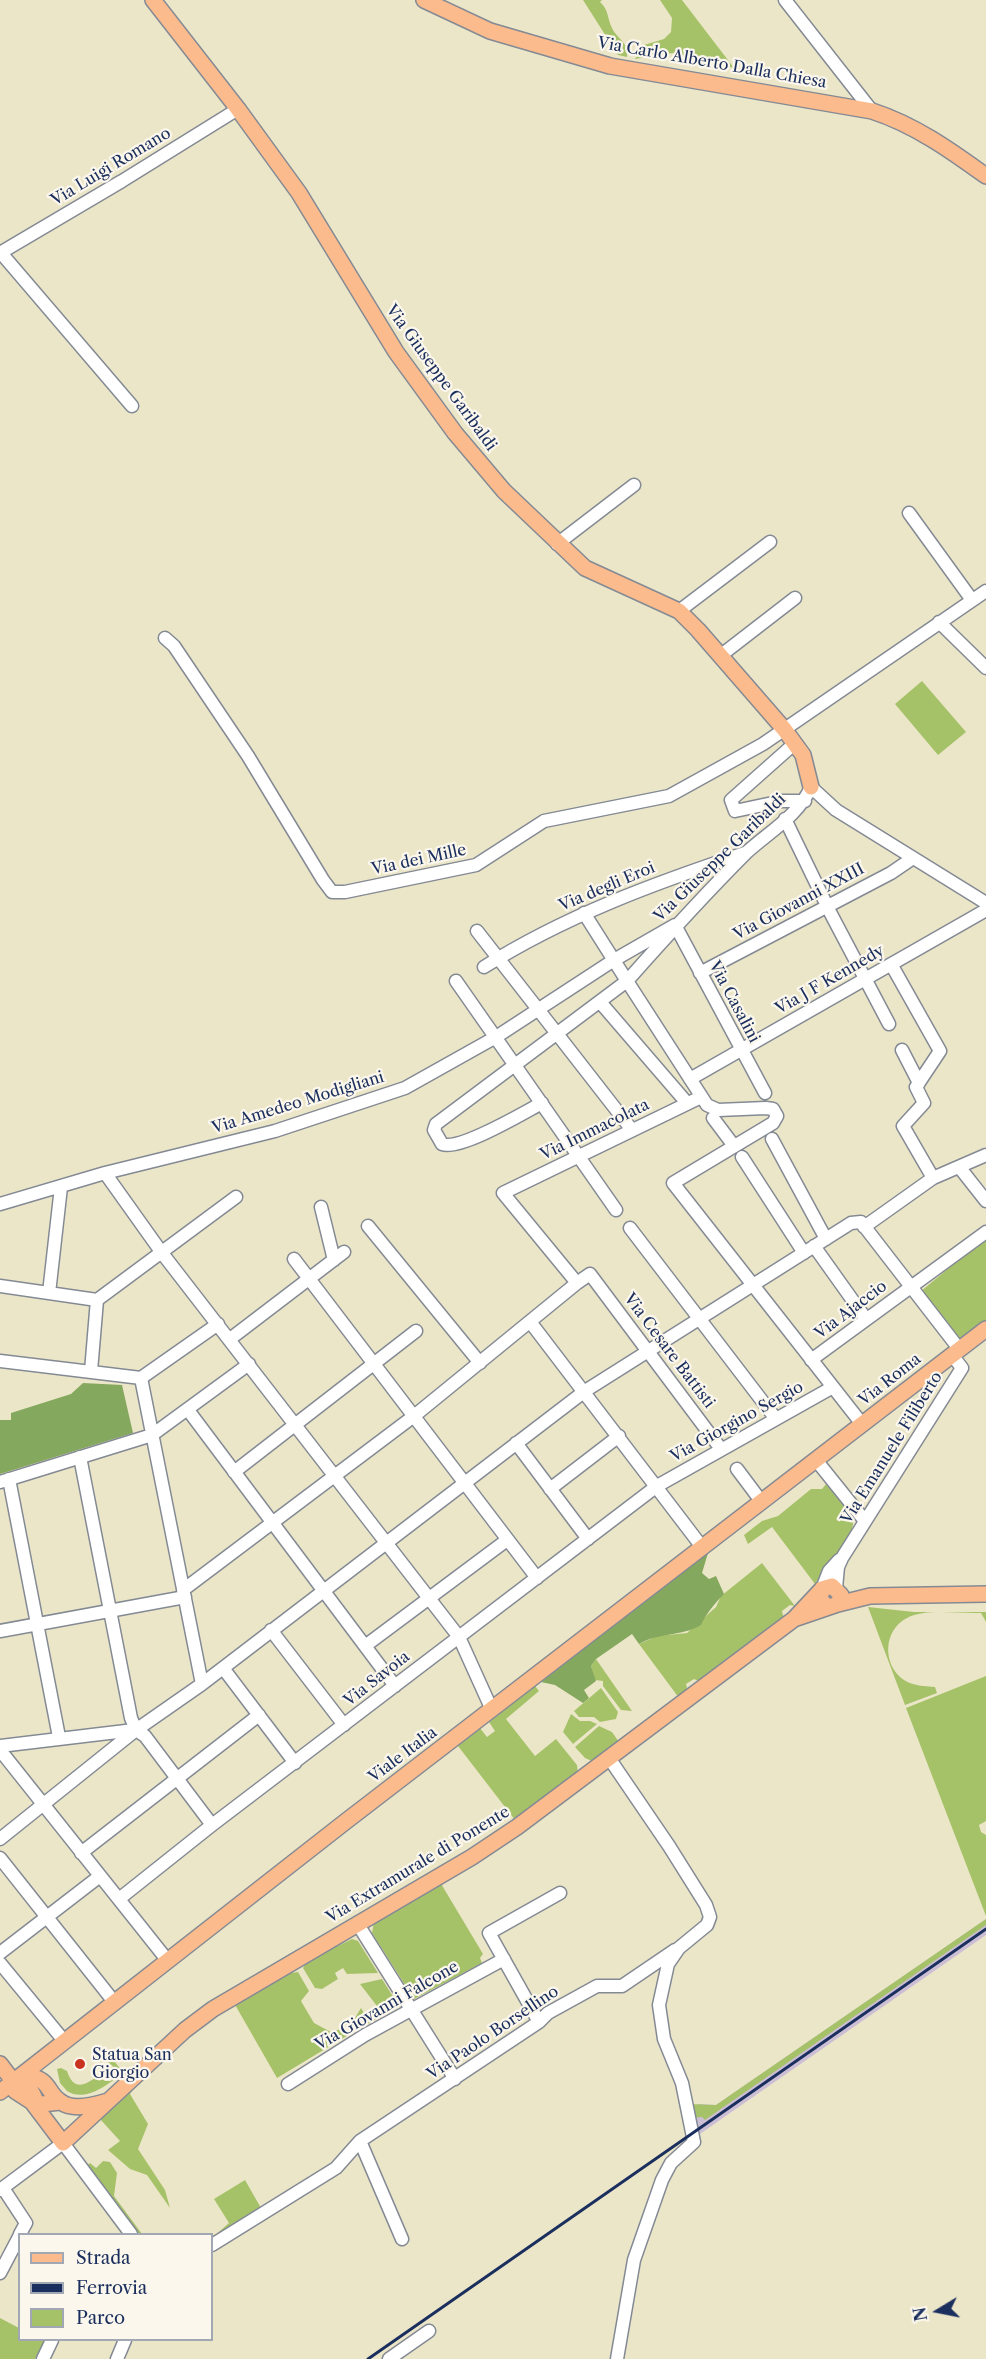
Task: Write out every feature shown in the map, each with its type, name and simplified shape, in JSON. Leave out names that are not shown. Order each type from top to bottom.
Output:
[{"type":"main road","name":"Via Giuseppe Garibaldi","points":[[153,0],[166,0],[171,22]]},
{"type":"main road","name":"Via Giuseppe Garibaldi","points":[[153,0],[238,109],[299,193],[396,352],[454,433],[504,491],[557,544],[585,568],[678,612],[784,729],[803,755],[808,794]]},
{"type":"main road","name":"Via Carlo Alberto Dalla Chiesa","points":[[424,0],[490,31],[610,66],[872,111],[907,124],[940,143],[986,176]]},
{"type":"main road","name":"Via Roma","points":[[816,1460],[986,1329]]},
{"type":"main road","name":"Viale Italia","points":[[0,2092],[816,1460]]},
{"type":"main road","points":[[833,1596],[986,1594]]},
{"type":"main road","name":"Via Extramurale di Ponente","points":[[63,2143],[213,2009],[472,1857],[609,1758],[794,1619],[833,1596]]},
{"type":"main road","points":[[50,2086],[48,2067],[59,2047]]},
{"type":"main road","points":[[0,2064],[19,2077],[39,2078],[50,2086],[60,2102]]},
{"type":"main road","points":[[19,2077],[15,2091],[37,2108],[63,2143]]},
{"type":"main road","points":[[37,2108],[42,2104],[60,2102],[84,2106],[108,2101]]},
{"type":"street","points":[[785,0],[872,111]]},
{"type":"street","name":"Via Luigi Romano","points":[[132,406],[0,253],[238,109]]},
{"type":"street","points":[[557,544],[634,485]]},
{"type":"street","points":[[909,513],[972,600]]},
{"type":"street","points":[[678,612],[770,542]]},
{"type":"street","points":[[784,729],[986,591]]},
{"type":"street","points":[[720,656],[795,598]]},
{"type":"street","points":[[939,622],[986,668]]},
{"type":"street","name":"Via dei Mille","points":[[165,638],[174,646],[248,756],[332,892],[476,866],[544,821],[669,796],[784,729]]},
{"type":"street","points":[[794,744],[731,800],[735,811],[808,794],[986,903]]},
{"type":"street","name":"Via Giuseppe Garibaldi","points":[[542,1103],[470,1139],[448,1146],[442,1144],[434,1130],[436,1124],[627,981],[675,925],[808,794]]},
{"type":"street","points":[[785,819],[829,904],[831,914],[889,1024]]},
{"type":"street","name":"Via degli Eroi","points":[[484,967],[522,943],[584,914],[682,874],[749,851]]},
{"type":"street","name":"Via Giovanni XXIII","points":[[700,973],[891,873],[913,858]]},
{"type":"street","name":"Via J F Kennedy","points":[[690,1079],[986,910]]},
{"type":"street","points":[[584,914],[707,1105],[718,1110],[773,1109],[777,1116],[773,1123],[738,1152],[673,1183],[862,1425]]},
{"type":"street","name":"Via Amedeo Modigliani","points":[[0,1204],[105,1173],[275,1131],[405,1088],[496,1037],[614,960],[675,925]]},
{"type":"street","name":"Via Casalini","points":[[675,925],[740,1051],[765,1093]]},
{"type":"street","points":[[477,931],[632,1130]]},
{"type":"street","points":[[891,964],[940,1051],[915,1087],[924,1103],[903,1126],[933,1178]]},
{"type":"street","points":[[456,981],[616,1210]]},
{"type":"street","points":[[600,1002],[687,1103]]},
{"type":"street","points":[[902,1050],[919,1083]]},
{"type":"street","name":"Via Immacolata","points":[[577,1283],[521,1218],[503,1192],[701,1097]]},
{"type":"street","points":[[713,1118],[809,1250],[867,1319]]},
{"type":"street","points":[[772,1138],[826,1239]]},
{"type":"street","points":[[864,1227],[933,1178],[986,1155]]},
{"type":"street","points":[[960,1168],[986,1202]]},
{"type":"street","points":[[105,1173],[162,1253],[387,1540],[459,1637],[492,1710]]},
{"type":"street","points":[[49,1293],[61,1187]]},
{"type":"street","points":[[0,1286],[97,1300],[236,1197]]},
{"type":"street","points":[[230,1339],[339,1256],[321,1207]]},
{"type":"street","points":[[0,1839],[136,1730],[202,1684],[387,1540],[585,1391],[851,1223],[861,1222],[912,1288],[956,1353]]},
{"type":"street","points":[[368,1226],[480,1363]]},
{"type":"street","points":[[630,1228],[776,1419]]},
{"type":"street","name":"Via Ajaccio","points":[[811,1360],[986,1232]]},
{"type":"street","points":[[294,1259],[537,1578]]},
{"type":"street","name":"Via Cesare Battisti","points":[[577,1283],[590,1274],[722,1449]]},
{"type":"street","points":[[0,1631],[109,1611],[184,1593],[414,1416],[531,1323],[577,1283]]},
{"type":"street","points":[[91,1371],[97,1300]]},
{"type":"street","points":[[531,1323],[702,1547]]},
{"type":"street","points":[[0,1361],[141,1378],[219,1324]]},
{"type":"street","points":[[234,1472],[416,1331]]},
{"type":"street","name":"Via Emanuele Filiberto","points":[[833,1596],[829,1571],[842,1558],[962,1368],[956,1353]]},
{"type":"street","points":[[59,1737],[37,1624],[4,1480],[152,1435],[249,1364]]},
{"type":"street","points":[[141,1378],[202,1684]]},
{"type":"street","name":"Via Giorgino Sergio","points":[[657,1486],[833,1387]]},
{"type":"street","points":[[188,1410],[395,1686]]},
{"type":"street","points":[[550,1489],[619,1436]]},
{"type":"street","points":[[516,1443],[588,1539]]},
{"type":"street","points":[[80,1457],[131,1718],[136,1730],[145,1736],[212,1825]]},
{"type":"street","points":[[816,1460],[865,1521]]},
{"type":"street","points":[[737,1469],[761,1501]]},
{"type":"street","name":"Via Savoia","points":[[119,1899],[212,1825],[657,1486]]},
{"type":"street","points":[[365,1646],[507,1540]]},
{"type":"street","points":[[271,1630],[344,1725]]},
{"type":"street","points":[[223,1668],[295,1763]]},
{"type":"street","points":[[81,1852],[259,1715]]},
{"type":"street","points":[[136,1730],[59,1737],[0,1748],[168,1961]]},
{"type":"street","points":[[609,1758],[669,1846],[709,1911],[710,1917],[706,1925],[679,1948],[664,1976],[659,2005],[660,2022],[682,2083],[694,2142],[671,2163],[662,2180],[634,2260],[617,2359]]},
{"type":"street","points":[[0,1858],[115,2003]]},
{"type":"street","points":[[0,1953],[100,1876]]},
{"type":"street","points":[[539,2022],[489,1933],[560,1893]]},
{"type":"street","points":[[357,1923],[455,2079]]},
{"type":"street","name":"Via Paolo Borsellino","points":[[213,2244],[336,2168],[360,2141],[539,2022],[548,2013],[597,1986],[622,1986],[679,1948]]},
{"type":"street","name":"Via Giovanni Falcone","points":[[288,2084],[365,2035],[504,1959]]},
{"type":"street","points":[[0,1963],[59,2047]]},
{"type":"street","points":[[360,2141],[402,2239]]},
{"type":"street","points":[[21,2233],[26,2223],[1,2189],[63,2143],[130,2233]]},
{"type":"street","points":[[0,2273],[18,2239]]},
{"type":"street","points":[[389,2359],[429,2331]]},
{"type":"street","points":[[43,2359],[52,2341]]},
{"type":"street","points":[[117,2359],[124,2341]]},
{"type":"shaded area","points":[[986,1919],[986,1935],[697,2136],[691,2118],[698,2104],[716,2105]]},
{"type":"green space","points":[[583,0],[602,0],[600,2],[614,32],[626,48],[627,57],[618,55]]},
{"type":"green space","points":[[660,0],[682,0],[734,68],[673,53],[635,59],[644,45],[664,39],[671,32],[672,18]]},
{"type":"green space","points":[[922,681],[966,732],[938,755],[895,704]]},
{"type":"green space","points":[[986,1237],[986,1322],[960,1342],[920,1292]]},
{"type":"green space","points":[[83,1383],[122,1385],[133,1433],[0,1474],[0,1420],[11,1420],[11,1413],[71,1394]]},
{"type":"green space","points":[[826,1484],[847,1508],[853,1524],[846,1541],[815,1584],[772,1527],[748,1544],[744,1535],[762,1521],[778,1516],[811,1489],[822,1489]]},
{"type":"green space","points":[[708,1553],[702,1573],[709,1579],[716,1576],[724,1594],[701,1625],[639,1644],[632,1634],[596,1659],[591,1666],[596,1681],[584,1690],[589,1698],[583,1703],[555,1685],[541,1682]]},
{"type":"green space","points":[[762,1563],[795,1606],[790,1605],[782,1611],[784,1619],[701,1682],[694,1679],[686,1684],[688,1692],[679,1698],[639,1644],[657,1636],[687,1633],[716,1607],[721,1596]]},
{"type":"green space","points":[[868,1607],[933,1612],[915,1615],[899,1623],[893,1631],[888,1648],[892,1666],[897,1674],[915,1685],[935,1687],[937,1693],[905,1705]]},
{"type":"green space","points":[[933,1612],[986,1612],[986,1622],[981,1613]]},
{"type":"green space","points":[[596,1659],[632,1711],[621,1710],[603,1686],[603,1681],[595,1680],[591,1666]]},
{"type":"green space","points":[[986,1676],[986,1821],[979,1825],[981,1832],[986,1835],[986,1916],[906,1708]]},
{"type":"green space","points":[[535,1686],[539,1691],[506,1719],[535,1756],[556,1739],[577,1765],[578,1774],[515,1820],[458,1746],[480,1728],[487,1737],[495,1731],[489,1722]]},
{"type":"green space","points":[[601,1688],[618,1712],[616,1719],[600,1722],[594,1717],[579,1717],[574,1711]]},
{"type":"green space","points":[[571,1714],[580,1721],[597,1724],[573,1744],[563,1732]]},
{"type":"green space","points":[[599,1726],[612,1732],[619,1742],[594,1762],[585,1758],[575,1747]]},
{"type":"green space","points":[[440,1882],[483,1954],[480,1958],[482,1963],[414,1999],[372,1933],[374,1922]]},
{"type":"green space","points":[[986,1919],[986,1925],[705,2120],[702,2117],[691,2118],[689,2104],[716,2105]]},
{"type":"green space","points":[[352,1939],[358,1941],[378,1973],[347,1974],[343,1968],[335,1973],[338,1979],[322,1989],[315,1988],[303,1968],[307,1961]]},
{"type":"green space","points":[[298,1972],[309,1991],[301,2001],[314,2023],[331,2032],[341,2029],[350,2034],[277,2078],[234,2003],[285,1974]]},
{"type":"green space","points":[[382,1979],[399,2006],[357,2030],[355,2018],[361,2008],[367,2018],[380,2010],[360,1984]]},
{"type":"green space","points":[[114,2061],[123,2072],[111,2082],[97,2090],[82,2095],[74,2094],[67,2091],[60,2083],[57,2069],[61,2068],[67,2071],[76,2084],[84,2084],[98,2076],[105,2081],[111,2081],[116,2073],[112,2065],[106,2064]]},
{"type":"green space","points":[[133,2090],[130,2094],[148,2124],[138,2149],[165,2190],[170,2208],[147,2175],[130,2169],[108,2150],[120,2141],[100,2119]]},
{"type":"green space","points":[[103,2161],[110,2162],[117,2173],[114,2196],[141,2233],[134,2233],[85,2167],[90,2163],[96,2168]]},
{"type":"green space","points":[[245,2180],[261,2208],[213,2242],[213,2237],[229,2223],[214,2199]]},
{"type":"green space","points":[[0,2318],[18,2327],[18,2341],[44,2341],[35,2359],[0,2359]]},
{"type":"railway","points":[[368,2359],[986,1929]]},
{"type":"place","name":"Statua San Giorgio","points":[[80,2064]]}]
